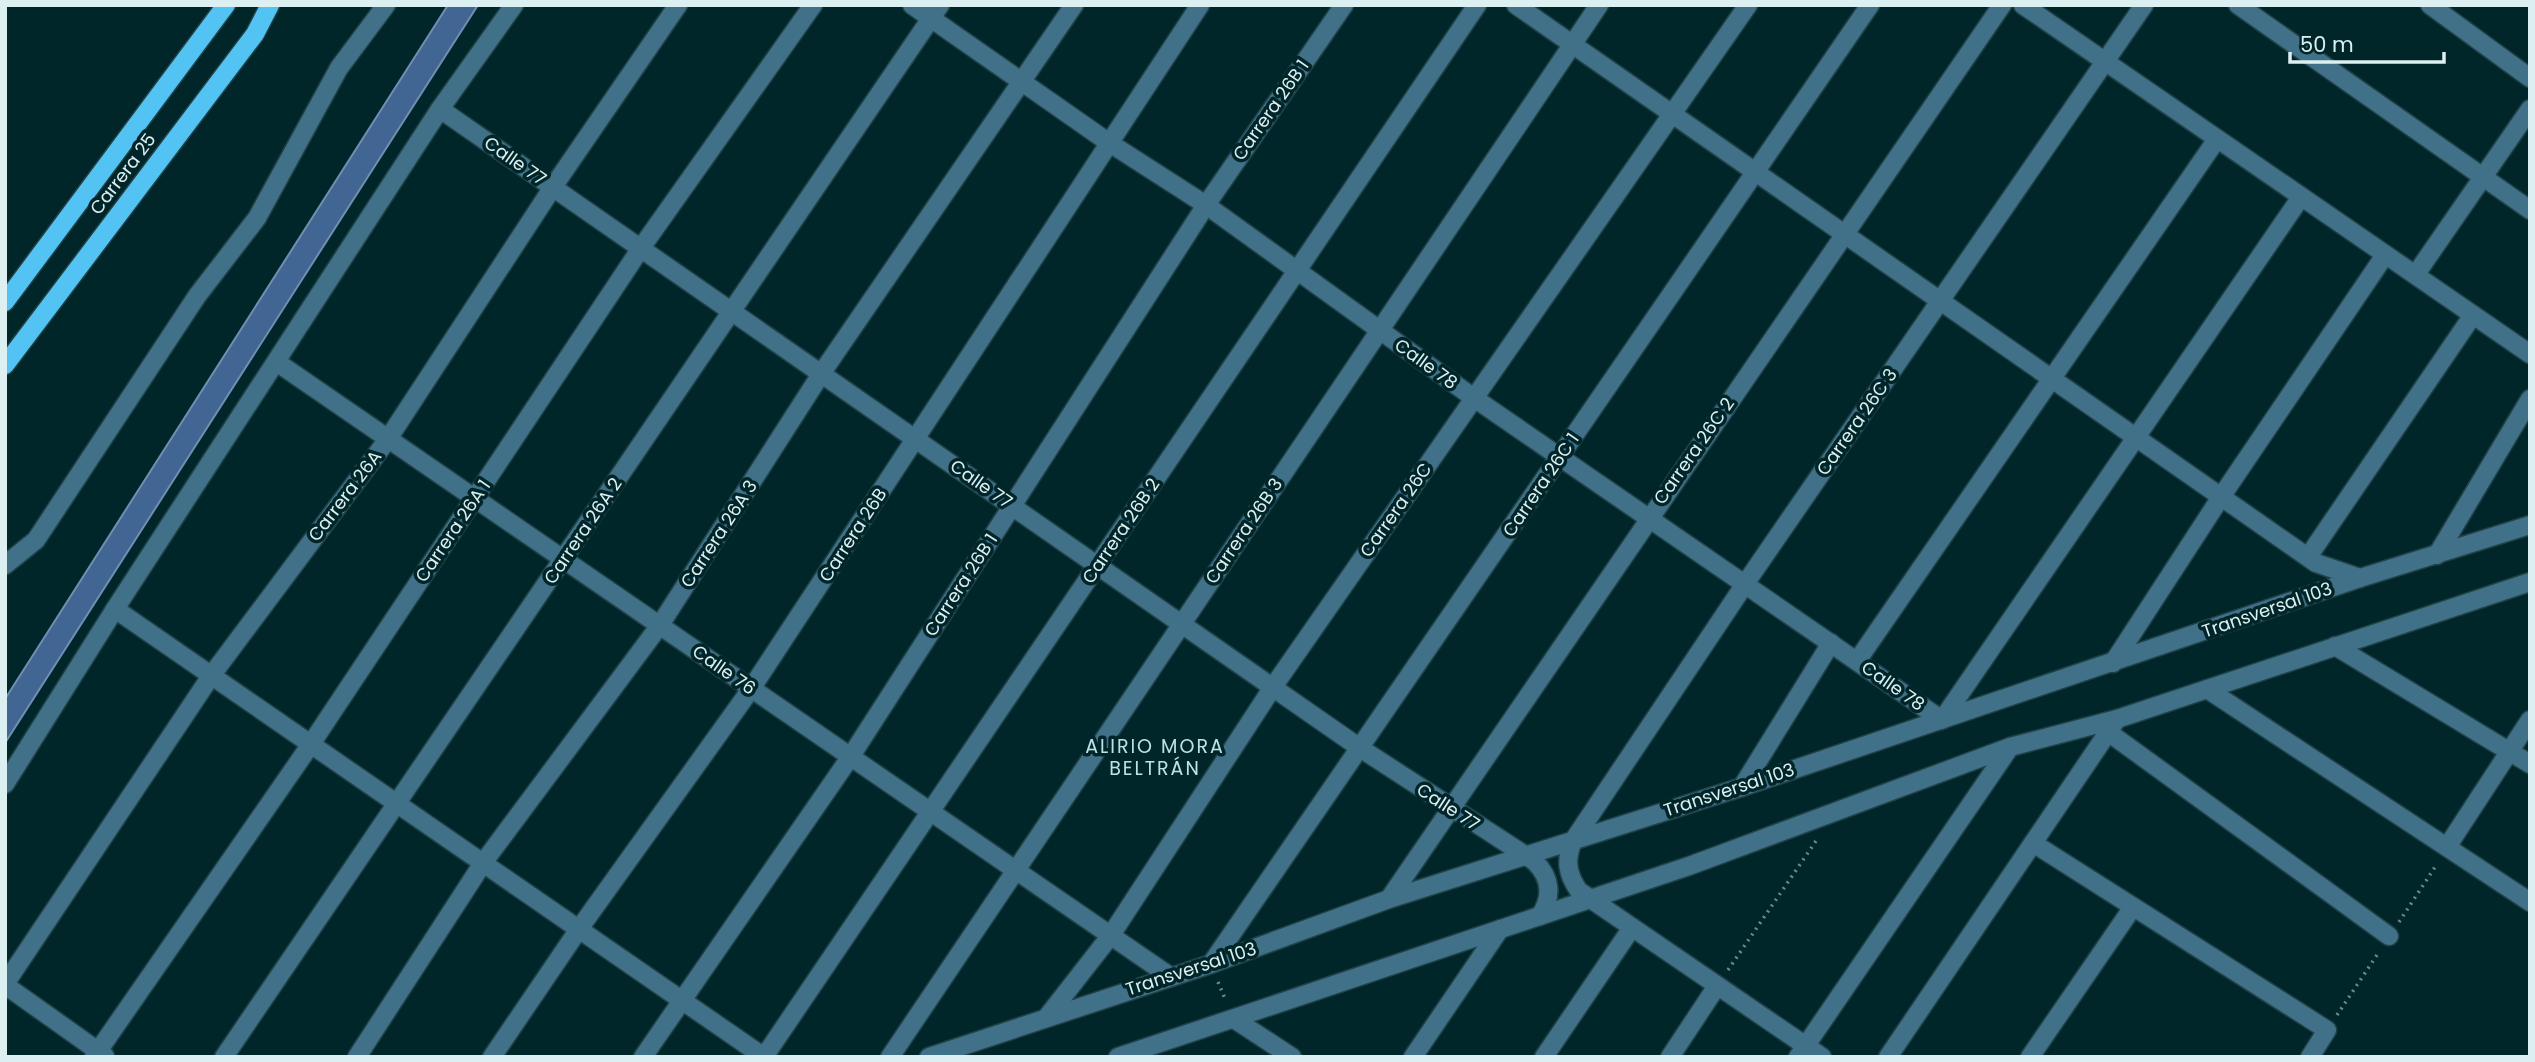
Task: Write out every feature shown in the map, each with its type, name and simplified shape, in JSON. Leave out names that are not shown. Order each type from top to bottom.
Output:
[{"type":"main road","name":"Carrera 25","points":[[5,302],[226,5]]},
{"type":"main road","name":"Carrera 25","points":[[5,365],[255,34],[270,5]]},
{"type":"street","points":[[5,565],[36,540],[197,296],[257,218],[339,68],[386,5]]},
{"type":"street","points":[[5,785],[115,609],[278,363],[440,109],[514,5]]},
{"type":"street","name":"Carrera 26A","points":[[5,984],[211,676],[388,439],[553,187],[678,5]]},
{"type":"street","name":"Carrera 26A 1","points":[[99,1055],[311,744],[641,248],[813,5]]},
{"type":"street","name":"Calle 78","points":[[912,5],[936,12],[1108,142],[1206,205],[1474,398],[1942,720]]},
{"type":"street","name":"Carrera 26A 3","points":[[357,1057],[483,863],[660,625],[821,374],[1073,5]]},
{"type":"street","name":"Carrera 26B","points":[[492,1057],[579,929],[751,689],[1200,5]]},
{"type":"street","name":"Carrera 26B 1","points":[[643,1057],[851,757],[1206,205],[1344,5]]},
{"type":"street","name":"Carrera 26B 2","points":[[764,1057],[1478,5]]},
{"type":"street","points":[[1516,5],[1671,116],[2312,560],[2360,578]]},
{"type":"street","name":"Carrera 26B 3","points":[[890,1057],[1599,5]]},
{"type":"street","name":"Carrera 26C","points":[[1047,1017],[1111,935],[1273,687],[1748,5]]},
{"type":"street","name":"Carrera 26C 1","points":[[1211,964],[1870,5]]},
{"type":"street","name":"Carrera 26C 2","points":[[1389,899],[2002,5]]},
{"type":"street","points":[[2023,5],[2530,354]]},
{"type":"street","name":"Carrera 26C 3","points":[[1573,841],[1745,584],[2144,5]]},
{"type":"street","points":[[2238,5],[2530,210]]},
{"type":"street","points":[[2430,5],[2530,78]]},
{"type":"street","name":"Carrera 26A 2","points":[[224,1057],[936,12]]},
{"type":"street","points":[[2416,274],[2530,108]]},
{"type":"street","name":"Calle 77","points":[[440,109],[1360,748],[1542,868],[1549,887],[1549,898],[1540,916]]},
{"type":"street","points":[[1857,661],[2217,139]]},
{"type":"street","points":[[1942,720],[2301,197]]},
{"type":"street","points":[[2113,663],[2221,497],[2385,255]]},
{"type":"street","points":[[2310,595],[2315,584],[2312,560],[2473,315]]},
{"type":"street","name":"Calle 76","points":[[278,363],[1171,976]]},
{"type":"street","points":[[2437,555],[2530,399]]},
{"type":"street","name":"Transversal 103","points":[[929,1057],[1211,964],[1389,899],[1742,787],[2360,578],[2530,525]]},
{"type":"street","points":[[1118,1057],[1152,1051],[1234,1019],[1591,899],[1835,813],[2010,747],[2112,726],[2207,689],[2530,582]]},
{"type":"street","points":[[115,609],[764,1057]]},
{"type":"street","points":[[1742,787],[1830,643]]},
{"type":"street","points":[[2335,646],[2530,764]]},
{"type":"street","points":[[2207,689],[2530,902]]},
{"type":"street","points":[[2447,847],[2530,720]]},
{"type":"street","points":[[1888,1057],[2112,726]]},
{"type":"street","points":[[2112,726],[2389,936]]},
{"type":"street","points":[[1801,1051],[2010,747]]},
{"type":"street","points":[[1573,841],[1567,867],[1579,891],[1717,986],[1801,1051],[1822,1057]]},
{"type":"street","points":[[2033,843],[2327,1030],[2310,1057]]},
{"type":"street","points":[[2030,1057],[2133,907]]},
{"type":"street","points":[[1413,1057],[1500,929]]},
{"type":"street","points":[[1545,1057],[1631,929]]},
{"type":"street","points":[[5,984],[99,1055]]},
{"type":"street","points":[[1670,1057],[1717,986]]},
{"type":"street","points":[[1234,1019],[1290,1056]]},
{"type":"path","points":[[1717,986],[1835,813]]},
{"type":"path","points":[[1211,964],[1234,1019]]},
{"type":"water","points":[[448,5],[478,5],[5,743],[5,699]]},
{"type":"district","name":"ALIRIO MORA BELTRÁN","points":[[1155,757]]}]
